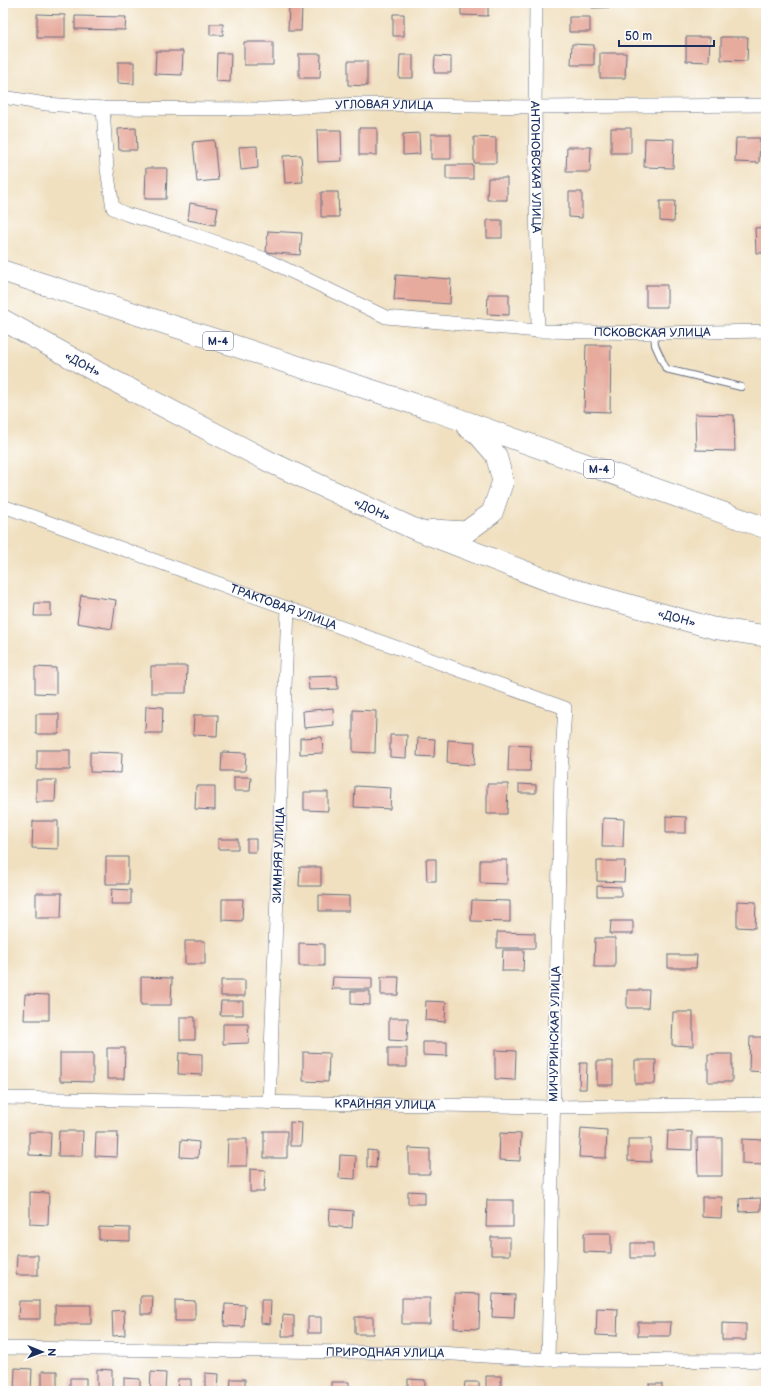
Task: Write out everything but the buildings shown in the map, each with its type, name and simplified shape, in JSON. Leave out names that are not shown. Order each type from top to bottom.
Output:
[{"type":"highway","name":"М-4","points":[[3,272],[433,410],[766,528]]},
{"type":"highway","name":"«ДОН»","points":[[3,320],[97,372],[270,462],[412,528],[565,587],[713,628],[766,636]]},
{"type":"highway","name":"М-4","points":[[412,528],[466,532],[492,513],[503,481],[496,455],[477,433],[433,410]]},
{"type":"street","name":"АНТОНОВСКАЯ УЛИЦА","points":[[536,3],[535,107],[538,331]]},
{"type":"street","name":"УГЛОВАЯ УЛИЦА","points":[[3,97],[46,104],[103,108],[266,109],[359,104],[535,107],[766,105]]},
{"type":"street","name":"ПСКОВСКАЯ УЛИЦА","points":[[103,108],[107,169],[113,208],[126,214],[184,231],[265,259],[386,317],[538,331],[654,333],[766,331]]},
{"type":"street","name":"ТРАКТОВАЯ УЛИЦА","points":[[3,506],[565,708]]},
{"type":"street","name":"ЗИМНЯЯ УЛИЦА","points":[[269,1103],[288,608]]},
{"type":"street","name":"МИЧУРИНСКАЯ УЛИЦА","points":[[548,1360],[561,772],[565,708]]},
{"type":"street","name":"КРАЙНЯЯ УЛИЦА","points":[[3,1098],[554,1107],[766,1104]]},
{"type":"street","name":"ПРИРОДНАЯ УЛИЦА","points":[[3,1348],[439,1353],[548,1360],[766,1361]]},
{"type":"lane","points":[[654,333],[655,345],[666,369],[741,387]]}]
